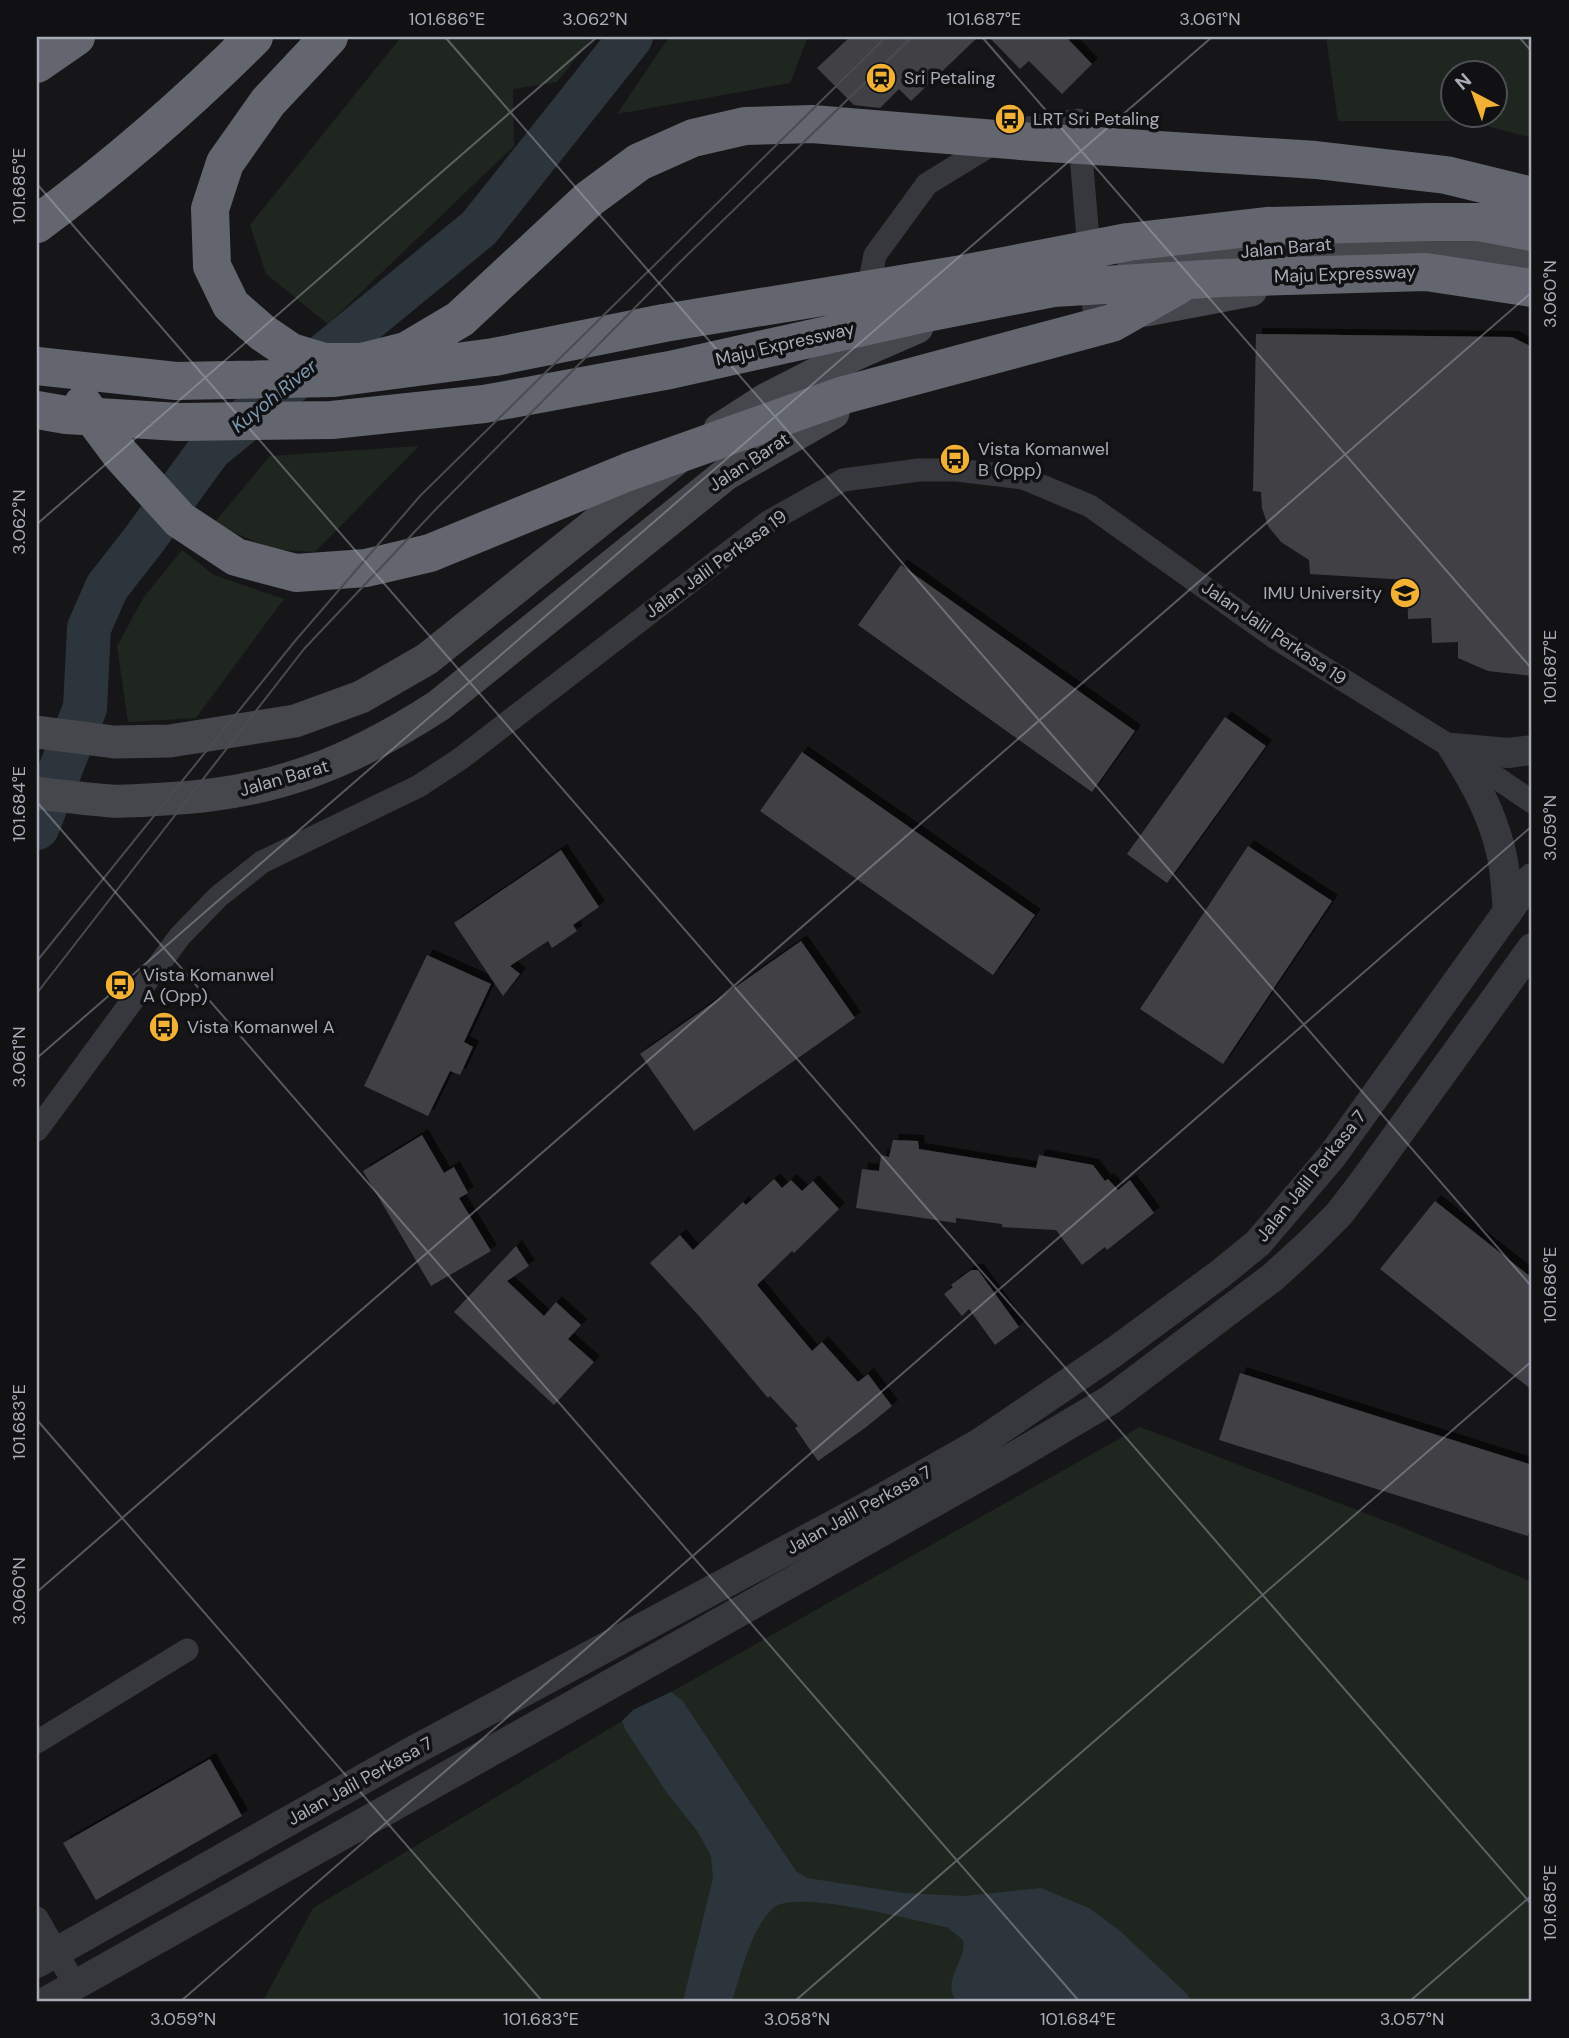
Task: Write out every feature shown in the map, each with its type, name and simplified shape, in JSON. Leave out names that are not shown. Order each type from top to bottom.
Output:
[{"type":"highway","points":[[37,64],[76,37]]},
{"type":"highway","points":[[37,225],[203,89],[254,37]]},
{"type":"highway","points":[[329,37],[268,102],[225,163],[210,209],[212,266],[230,305],[291,352],[324,362],[362,362],[406,351],[460,319],[589,200],[639,162],[693,138],[745,126],[812,124],[884,128],[1033,142],[1316,160],[1446,175],[1532,196]]},
{"type":"highway","name":"Maju Expressway","points":[[37,366],[176,381],[334,378],[494,357],[664,323],[968,273],[1128,242],[1266,226],[1479,222],[1532,232]]},
{"type":"highway","name":"Maju Expressway","points":[[37,411],[79,416],[206,422],[332,421],[456,407],[670,370],[926,313],[1053,288],[1426,272],[1532,288]]},
{"type":"highway","points":[[37,343],[121,455],[180,520],[236,557],[296,573],[366,568],[430,553],[628,472],[844,395],[1112,323],[1187,281]]},
{"type":"main road","name":"Jalan Barat","points":[[37,732],[114,742],[170,741],[295,721],[360,697],[427,659],[679,457],[765,400],[907,330],[1196,257],[1324,243],[1462,246],[1532,256]]},
{"type":"main road","name":"Jalan Barat","points":[[37,793],[113,801],[198,798],[263,787],[338,762],[392,736],[438,706],[726,474],[801,429],[869,394],[971,358],[1095,321],[1291,282],[1480,280],[1532,288]]},
{"type":"street","points":[[869,394],[855,354],[875,254],[927,184],[1016,131],[1078,120],[1095,321]]},
{"type":"street","name":"Jalan Jalil Perkasa 19","points":[[37,1130],[180,936],[219,896],[262,862],[419,786],[460,758],[768,522],[843,480],[919,470],[957,470],[1023,478],[1090,506],[1275,637],[1453,748],[1532,802]]},
{"type":"street","points":[[1453,748],[1508,753],[1532,750]]},
{"type":"street","points":[[1453,748],[1476,785],[1493,824],[1502,854],[1508,912]]},
{"type":"street","name":"Jalan Jalil Perkasa 7","points":[[47,1957],[411,1752],[911,1482],[979,1443],[1114,1352],[1258,1243],[1332,1156],[1532,878]]},
{"type":"street","name":"Jalan Jalil Perkasa 7","points":[[47,2001],[1007,1461],[1110,1400],[1273,1277],[1339,1214],[1532,948]]},
{"type":"street","points":[[37,1742],[187,1650]]},
{"type":"street","points":[[37,1918],[47,1957],[75,1985]]},
{"type":"shaded area","points":[[401,37],[593,37],[557,82],[513,89],[514,146],[328,324],[266,274],[250,225]]},
{"type":"shaded area","points":[[669,37],[808,37],[790,83],[617,114]]},
{"type":"shaded area","points":[[1326,37],[1532,37],[1532,138],[1502,130],[1510,130],[1510,60],[1440,60],[1440,121],[1338,121]]},
{"type":"shaded area","points":[[419,446],[315,552],[271,549],[214,523],[270,456]]},
{"type":"shaded area","points":[[182,550],[214,575],[284,599],[196,718],[128,722],[117,646],[144,597]]},
{"type":"shaded area","points":[[1140,1427],[1399,1526],[1532,1582],[1532,2001],[263,2001],[313,1908],[622,1721],[633,1710],[671,1692]]},
{"type":"shaded area","points":[[671,1692],[682,1700],[796,1871],[807,1878],[904,1893],[964,1896],[1041,1888],[1089,1908],[1120,1931],[1187,1994],[1191,2001],[956,2001],[951,1985],[961,1956],[963,1940],[947,1927],[857,1908],[805,1902],[786,1903],[773,1908],[765,1917],[748,1952],[732,2001],[683,2001],[713,1878],[711,1856],[698,1832],[667,1793],[622,1721],[633,1710]]},
{"type":"building","name":"Sri Petaling","points":[[850,37],[978,37],[911,101],[899,89],[880,108],[854,105],[817,68]]},
{"type":"building","name":"Sri Petaling","points":[[989,37],[1066,37],[1092,64],[1062,94],[1029,61],[1020,69]]},
{"type":"building","points":[[1256,334],[1512,337],[1532,347],[1532,676],[1488,671],[1458,658],[1458,642],[1432,643],[1431,618],[1408,619],[1407,580],[1310,574],[1309,560],[1281,542],[1268,526],[1262,508],[1261,492],[1253,491]]},
{"type":"building","points":[[901,565],[1135,731],[1092,792],[858,625]]},
{"type":"building","points":[[1225,717],[1266,746],[1167,883],[1127,854]]},
{"type":"building","points":[[802,752],[1035,915],[993,975],[760,811]]},
{"type":"building","points":[[1248,846],[1332,901],[1223,1064],[1140,1009]]},
{"type":"building","points":[[561,850],[599,907],[573,925],[577,931],[552,948],[548,941],[510,966],[520,974],[503,996],[454,923]]},
{"type":"building","points":[[801,941],[855,1018],[694,1131],[640,1054]]},
{"type":"building","points":[[427,955],[491,984],[464,1042],[473,1047],[460,1075],[450,1071],[428,1116],[364,1086]]},
{"type":"building","points":[[422,1135],[444,1173],[454,1167],[468,1193],[459,1198],[491,1251],[431,1286],[363,1171]]},
{"type":"building","points":[[893,1140],[918,1141],[919,1149],[1036,1168],[1039,1155],[1093,1165],[1105,1181],[1108,1179],[1118,1190],[1130,1180],[1154,1213],[1107,1250],[1105,1247],[1082,1265],[1056,1230],[1002,1227],[1002,1224],[956,1218],[956,1223],[856,1208],[862,1169],[879,1171],[881,1155],[889,1157]]},
{"type":"building","points":[[774,1179],[782,1188],[791,1180],[802,1191],[813,1181],[839,1209],[757,1285],[812,1351],[822,1342],[858,1382],[868,1374],[892,1406],[818,1461],[795,1428],[798,1426],[770,1396],[768,1398],[650,1263],[680,1235],[693,1250],[743,1202],[746,1205]]},
{"type":"building","points":[[1435,1201],[1532,1278],[1532,1390],[1380,1269]]},
{"type":"building","points":[[516,1246],[529,1266],[507,1281],[544,1316],[556,1302],[581,1325],[568,1339],[594,1362],[554,1405],[454,1312]]},
{"type":"building","points":[[971,1270],[978,1270],[1019,1327],[995,1345],[969,1309],[962,1316],[944,1294]]},
{"type":"building","points":[[1240,1373],[1532,1465],[1532,1521],[1528,1536],[1219,1440]]},
{"type":"building","points":[[210,1759],[242,1816],[96,1900],[63,1843]]},
{"type":"waterway","name":"Kuyoh River","points":[[37,828],[85,708],[89,628],[107,587],[210,449],[479,228],[631,37]]},
{"type":"tram line","points":[[37,961],[295,641],[420,496],[886,37]]},
{"type":"tram line","points":[[37,993],[304,649],[437,508],[679,263],[912,37]]},
{"type":"place","name":"Sri Petaling","points":[[881,78]]},
{"type":"place","name":"LRT Sri Petaling","points":[[1010,119]]},
{"type":"place","name":"Vista Komanwel B (Opp)","points":[[955,459]]},
{"type":"place","name":"IMU University","points":[[1405,593]]},
{"type":"place","name":"Vista Komanwel A (Opp)","points":[[120,985]]},
{"type":"place","name":"Vista Komanwel A","points":[[164,1027]]}]
